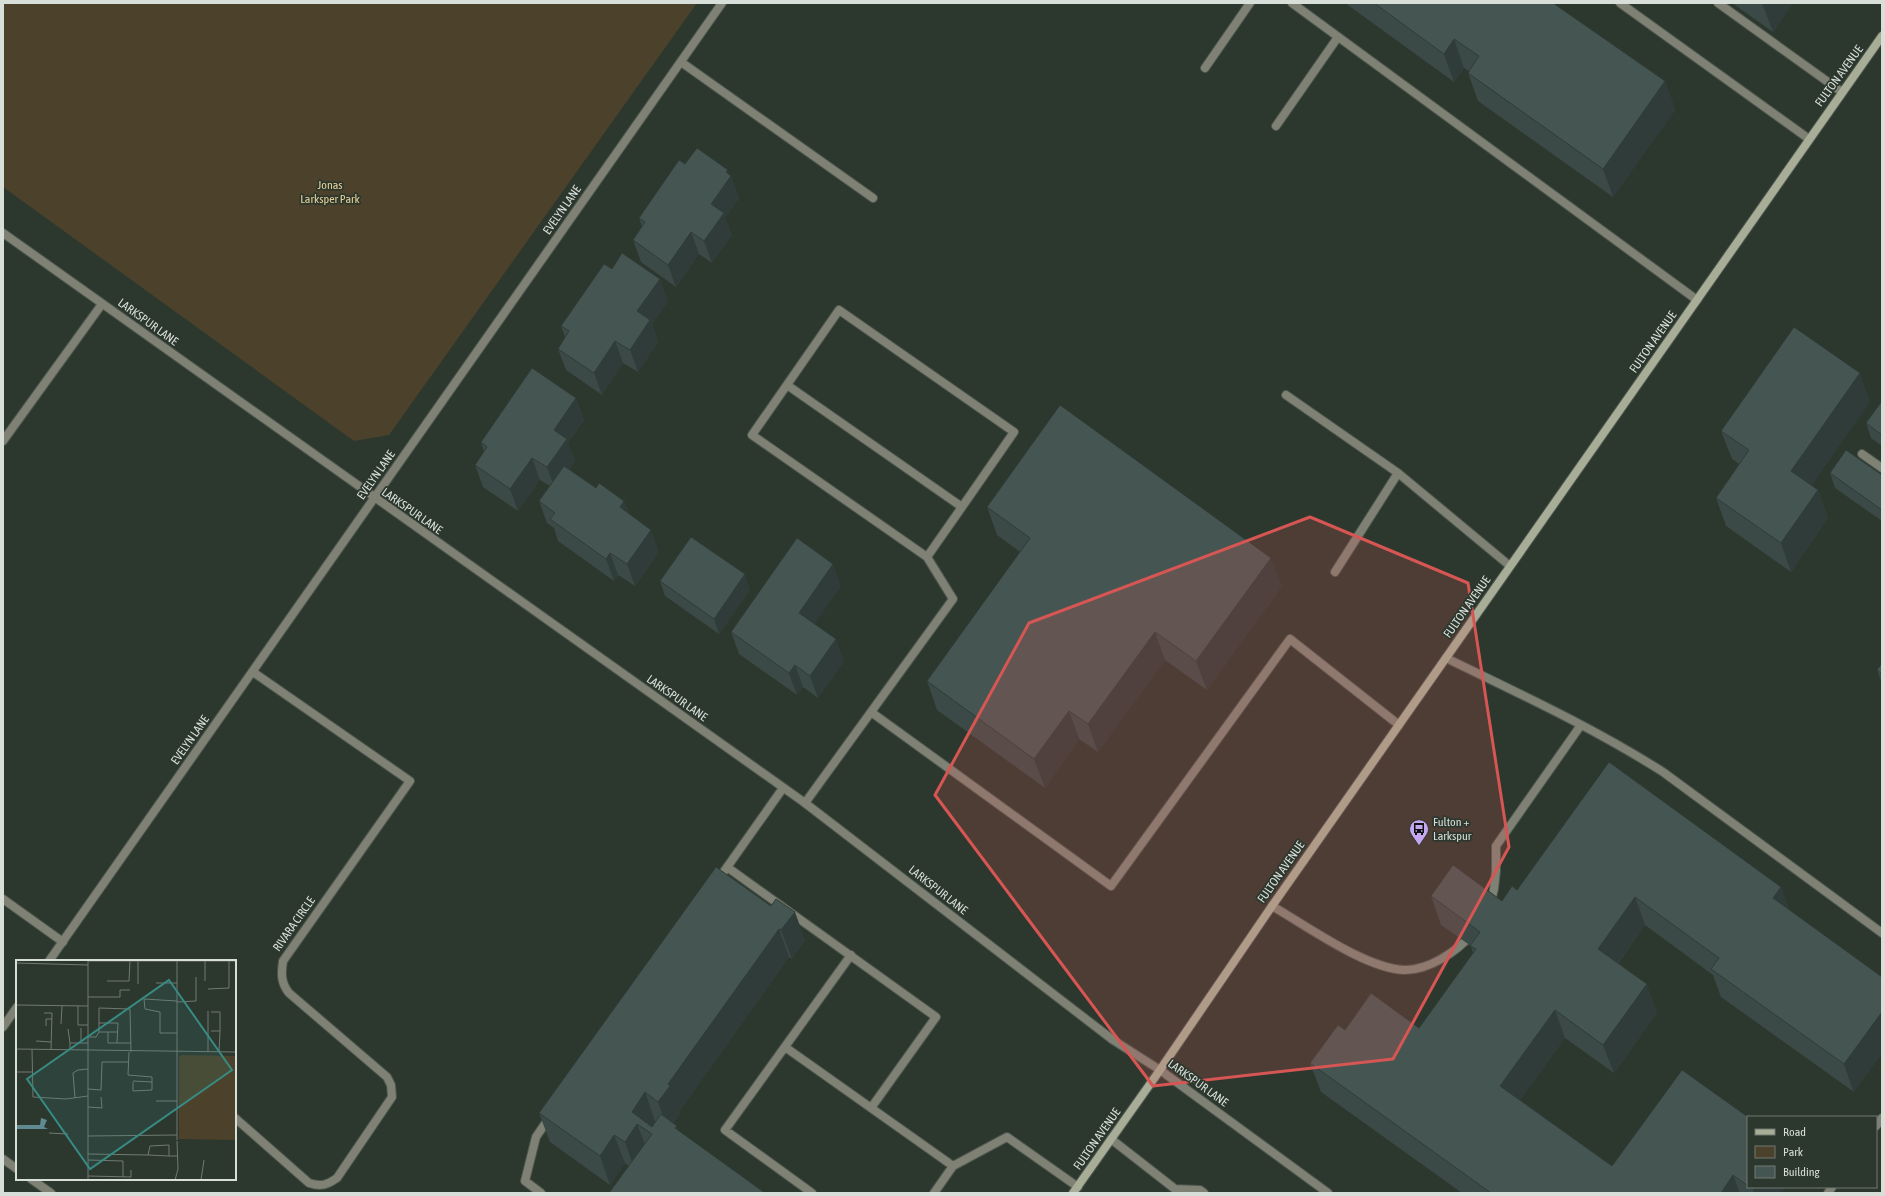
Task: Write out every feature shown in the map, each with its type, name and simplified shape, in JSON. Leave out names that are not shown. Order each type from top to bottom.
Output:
[{"type":"main road","name":"FULTON AVENUE","points":[[1075,1190],[1160,1070],[1272,906],[1882,36]]},
{"type":"street","name":"EVELYN LANE","points":[[53,960],[63,942],[722,3]]},
{"type":"street","points":[[1205,68],[1250,3]]},
{"type":"street","points":[[1292,3],[1697,300]]},
{"type":"street","points":[[1620,3],[1809,139]]},
{"type":"street","points":[[1718,3],[1842,92]]},
{"type":"street","points":[[1276,126],[1338,37]]},
{"type":"street","points":[[681,62],[873,198]]},
{"type":"street","name":"LARKSPUR LANE","points":[[4,236],[805,803],[1113,1040],[1160,1070],[1324,1192]]},
{"type":"street","points":[[3,441],[102,304]]},
{"type":"street","points":[[805,803],[953,599],[927,557],[752,435],[839,310],[1014,432],[927,557]]},
{"type":"street","points":[[787,385],[962,506]]},
{"type":"street","points":[[1286,395],[1398,473],[1510,566]]},
{"type":"street","points":[[1862,454],[1882,468]]},
{"type":"street","points":[[1335,572],[1398,473]]},
{"type":"street","points":[[871,712],[1111,886],[1290,639],[1399,725]]},
{"type":"street","points":[[1446,658],[1630,750],[1663,772],[1882,933]]},
{"type":"street","name":"RIVARA CIRCLE","points":[[236,1119],[309,1183],[319,1186],[329,1184],[337,1178],[392,1097],[391,1086],[387,1077],[290,993],[283,985],[281,971],[283,961],[410,781],[253,672]]},
{"type":"street","points":[[1485,913],[1489,906],[1494,889],[1496,846],[1581,725]]},
{"type":"street","points":[[714,886],[783,788]]},
{"type":"street","points":[[727,867],[936,1017],[871,1108]]},
{"type":"street","points":[[3,899],[63,942]]},
{"type":"street","points":[[1272,906],[1352,953],[1374,963],[1407,970],[1426,966],[1454,951],[1478,926]]},
{"type":"street","points":[[812,1193],[725,1130],[851,955]]},
{"type":"street","points":[[3,1027],[16,1008]]},
{"type":"street","points":[[785,1047],[953,1166]]},
{"type":"street","points":[[541,1193],[525,1181],[536,1137],[554,1111]]},
{"type":"street","points":[[934,1193],[953,1166],[1007,1137],[1075,1190]]},
{"type":"street","points":[[1111,1139],[1174,1191],[1200,1190],[1204,1193]]},
{"type":"street","points":[[3,1159],[16,1168]]},
{"type":"street","points":[[32,1180],[51,1193]]},
{"type":"highlighted area","points":[[1310,517],[1468,583],[1509,847],[1393,1059],[1153,1086],[935,795],[1029,623]]},
{"type":"green space","name":"Jonas Larksper Park","points":[[3,3],[697,3],[389,435],[354,441],[3,187]]},
{"type":"building","points":[[1374,3],[1553,3],[1665,81],[1603,169],[1468,73],[1479,56],[1454,39],[1444,54]]},
{"type":"building","points":[[697,148],[728,170],[726,172],[731,176],[711,204],[724,213],[704,241],[691,232],[668,265],[633,240],[645,222],[639,218],[679,160],[685,164]]},
{"type":"building","points":[[622,253],[660,279],[637,311],[650,320],[630,350],[615,341],[594,373],[558,349],[569,331],[561,326],[604,264],[612,269]]},
{"type":"building","points":[[1794,327],[1860,373],[1791,471],[1818,490],[1781,543],[1716,498],[1749,450],[1721,431]]},
{"type":"building","points":[[532,368],[576,398],[554,430],[567,439],[547,467],[532,458],[510,489],[475,465],[487,447],[481,442]]},
{"type":"building","points":[[1882,401],[1882,435],[1866,423]]},
{"type":"building","points":[[1060,405],[1271,558],[1196,661],[1155,632],[1088,724],[1069,711],[1034,759],[927,681],[1030,538],[987,507]]},
{"type":"building","points":[[1846,450],[1882,475],[1882,510],[1830,473]]},
{"type":"building","points":[[564,466],[596,488],[599,483],[624,501],[620,507],[651,530],[627,564],[610,553],[606,559],[550,519],[555,513],[539,501]]},
{"type":"building","points":[[691,537],[745,574],[714,619],[660,581]]},
{"type":"building","points":[[797,538],[833,564],[799,613],[836,639],[810,676],[795,665],[789,673],[731,632]]},
{"type":"building","points":[[1882,663],[1882,674],[1877,670]]},
{"type":"building","points":[[1609,762],[1781,887],[1773,898],[1882,977],[1882,1012],[1844,1064],[1711,969],[1719,958],[1635,897],[1598,949],[1647,984],[1603,1045],[1555,1010],[1500,1086],[1612,1166],[1682,1070],[1747,1116],[1747,1185],[1733,1175],[1721,1193],[1491,1193],[1310,1063],[1338,1025],[1345,1030],[1371,993],[1419,1028],[1476,949],[1470,946],[1480,932],[1431,896],[1453,865],[1502,901],[1512,886],[1517,890]]},
{"type":"building","points":[[716,867],[771,906],[776,899],[795,912],[781,930],[779,929],[668,1084],[670,1086],[658,1102],[645,1092],[632,1112],[652,1127],[661,1114],[677,1126],[675,1128],[765,1193],[609,1193],[652,1134],[637,1124],[625,1142],[614,1135],[600,1156],[539,1113]]},
{"type":"place","name":"Fulton + Larkspur","points":[[1419,846]]}]
